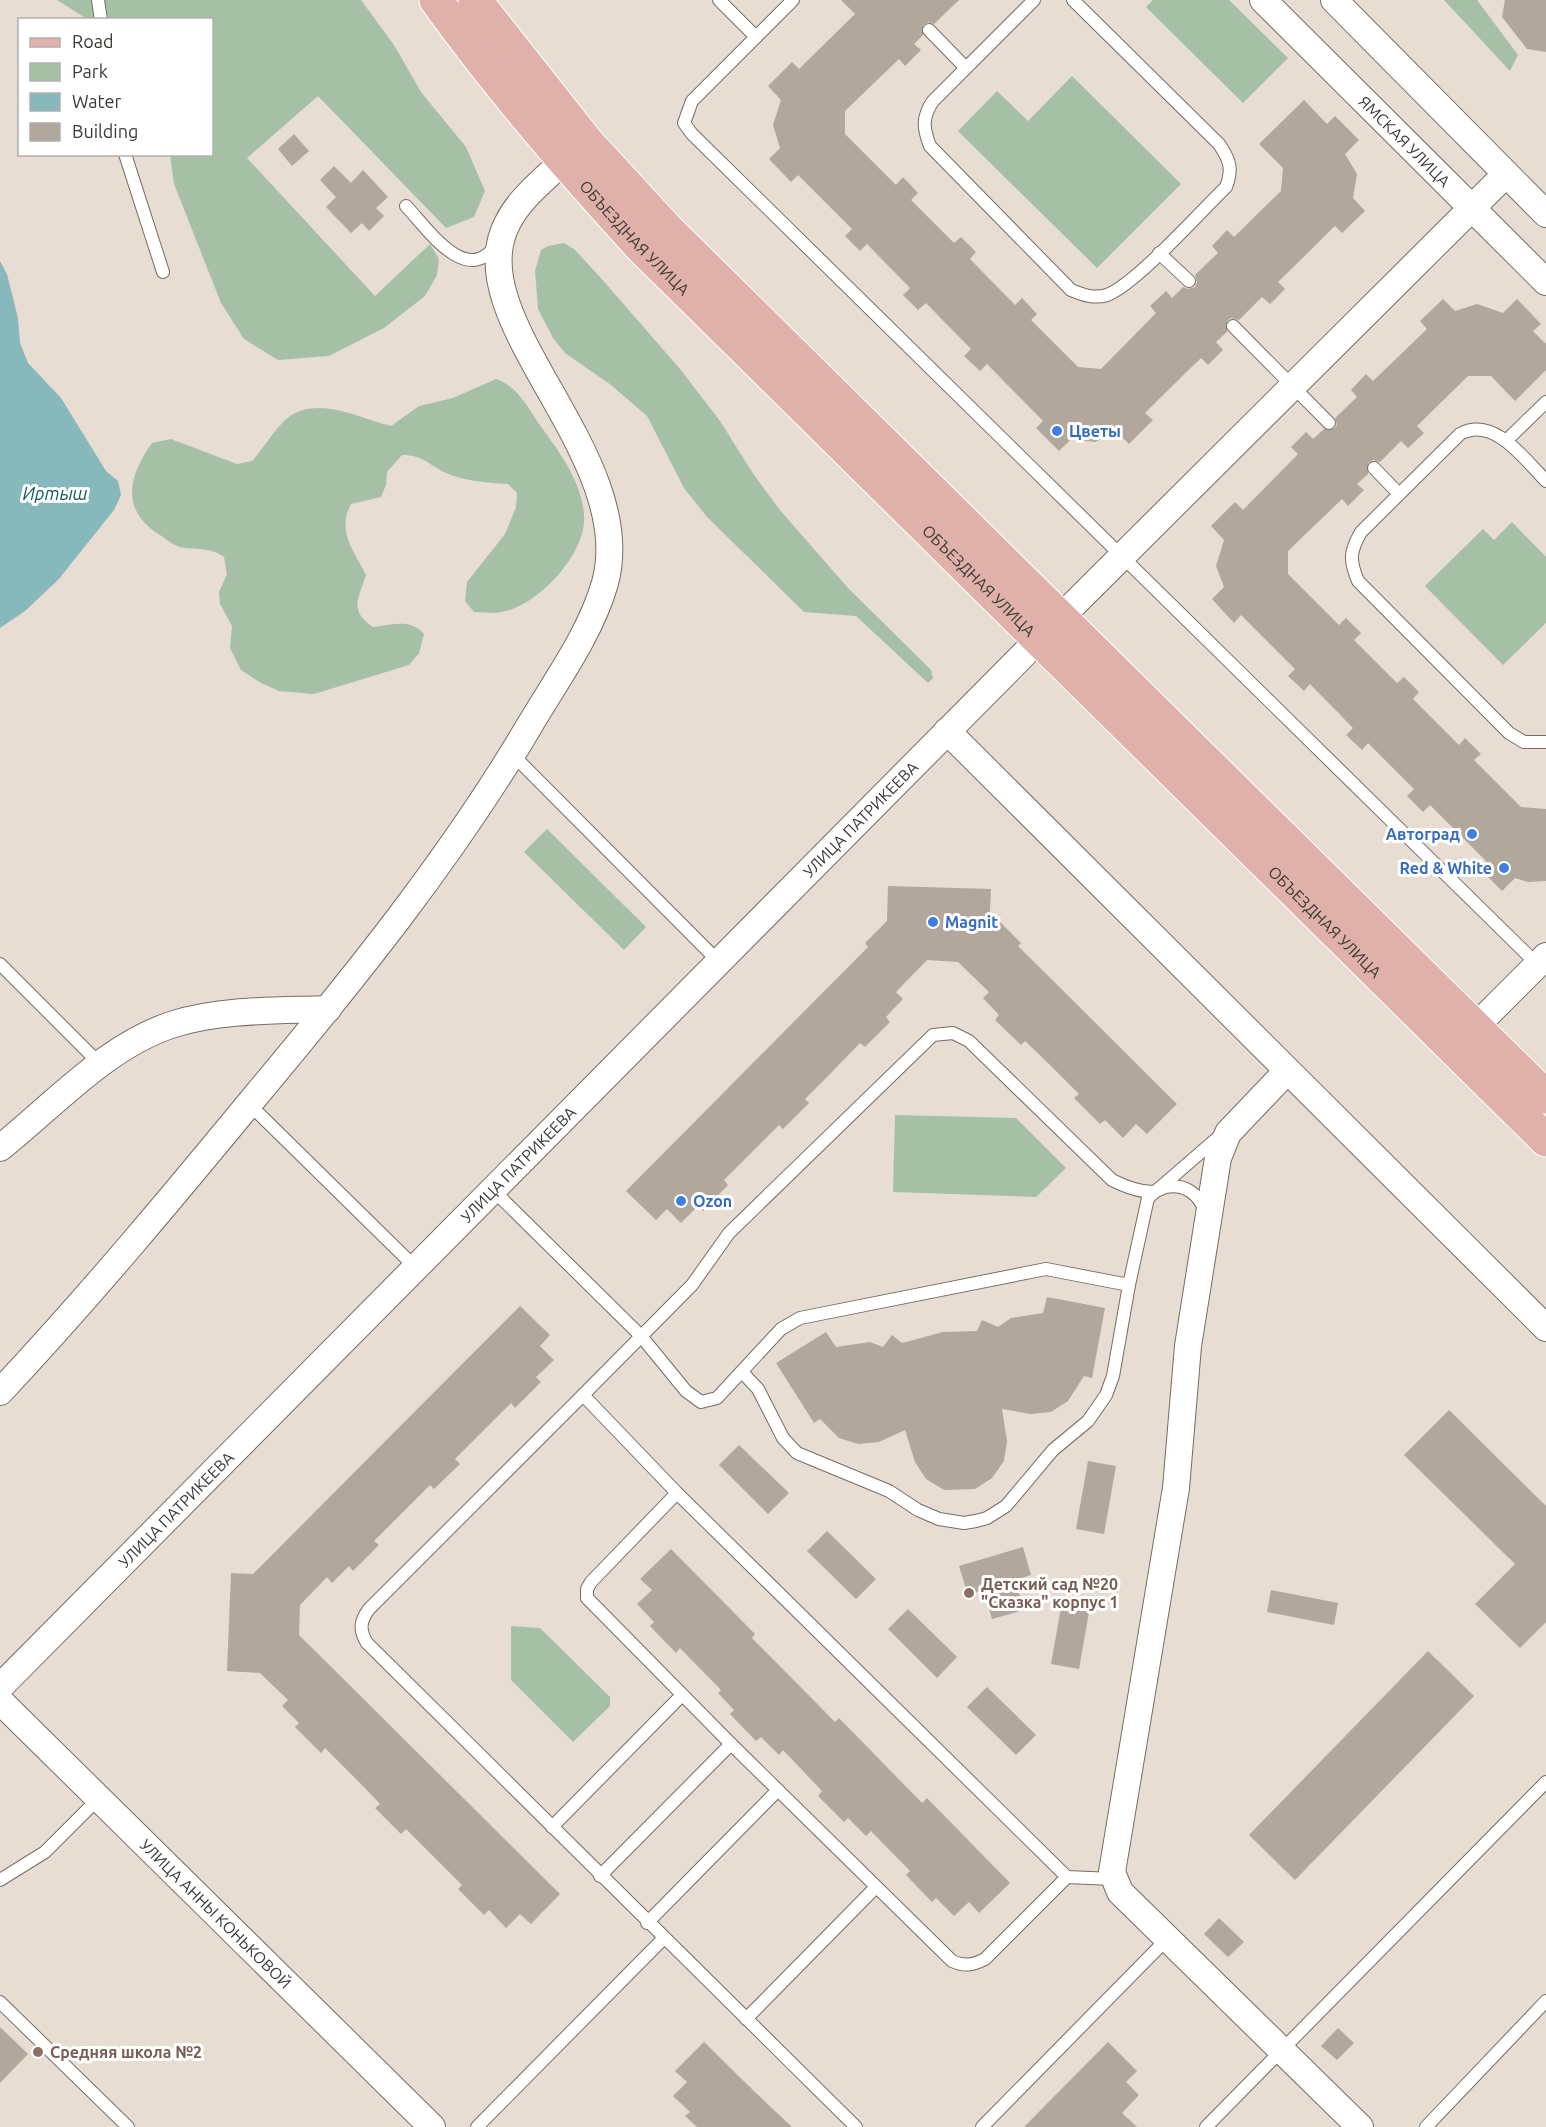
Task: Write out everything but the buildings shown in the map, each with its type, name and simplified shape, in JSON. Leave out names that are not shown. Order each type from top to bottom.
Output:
[{"type":"main road","name":"ОБЪЕЗДНАЯ УЛИЦА","points":[[436,0],[474,52],[575,152]]},
{"type":"main road","name":"ОБЪЕЗДНАЯ УЛИЦА","points":[[475,0],[641,248],[1048,629],[1465,1038],[1546,1140]]},
{"type":"main road","name":"ОБЪЕЗДНАЯ УЛИЦА","points":[[1465,1038],[1546,1097]]},
{"type":"street","name":"ЯМСКАЯ УЛИЦА","points":[[1263,0],[1546,282]]},
{"type":"street","points":[[1334,0],[1546,214]]},
{"type":"street","points":[[0,1392],[74,1312],[249,1104],[328,1009],[426,881],[512,754],[597,607],[610,555],[604,506],[570,423],[507,310],[499,276],[499,255],[503,233],[518,207],[575,152]]},
{"type":"street","name":"УЛИЦА ПАТРИКЕЕВА","points":[[0,1687],[494,1191],[1048,629],[1506,174]]},
{"type":"street","points":[[947,731],[1546,1328]]},
{"type":"street","points":[[1465,1038],[1543,965]]},
{"type":"street","points":[[0,1148],[101,1065],[146,1035],[174,1024],[257,1012],[328,1009]]},
{"type":"street","points":[[1287,1071],[1238,1121],[1225,1139],[1218,1158],[1188,1346],[1176,1488],[1113,1861],[1113,1879],[1120,1892],[1360,2127]]},
{"type":"street","name":"УЛИЦА АННЫ КОНЬКОВОЙ","points":[[0,1701],[432,2127]]},
{"type":"lane","points":[[98,0],[101,18]]},
{"type":"lane","points":[[719,0],[756,37]]},
{"type":"lane","points":[[793,0],[692,101],[684,123],[692,134],[1027,465],[1123,555],[1543,965]]},
{"type":"lane","points":[[1034,0],[965,67],[925,112],[923,130],[930,146],[1071,290],[1087,297],[1105,296],[1120,289],[1159,253],[1226,187],[1232,173],[1229,159],[1219,144],[1076,1]]},
{"type":"lane","points":[[929,30],[965,67]]},
{"type":"lane","points":[[126,156],[163,272]]},
{"type":"lane","points":[[406,206],[452,254],[463,260],[473,261],[485,256],[503,233]]},
{"type":"lane","points":[[1159,253],[1189,282]]},
{"type":"lane","points":[[1233,326],[1329,423]]},
{"type":"lane","points":[[1506,441],[1546,402]]},
{"type":"lane","points":[[1546,481],[1506,441],[1482,429],[1469,429],[1460,434],[1361,532],[1351,549],[1350,563],[1358,580],[1509,733],[1524,742],[1546,742]]},
{"type":"lane","points":[[1374,468],[1399,494]]},
{"type":"lane","points":[[512,754],[718,962]]},
{"type":"lane","points":[[0,964],[101,1065]]},
{"type":"lane","points":[[856,2127],[663,1939],[367,1643],[361,1633],[362,1619],[692,1285],[729,1233],[933,1035],[953,1033],[962,1036],[1112,1180],[1125,1186],[1154,1192],[1163,1187],[1178,1186],[1192,1191],[1203,1205],[1207,1225]]},
{"type":"lane","points":[[249,1104],[416,1268]]},
{"type":"lane","points":[[742,1372],[758,1389],[783,1438],[797,1453],[889,1491],[939,1520],[964,1523],[987,1518],[1006,1506],[1053,1450],[1088,1421],[1106,1395],[1113,1376],[1144,1206],[1154,1192],[1238,1121]]},
{"type":"lane","points":[[494,1191],[641,1336],[686,1391],[701,1401],[717,1398],[781,1329],[800,1318],[1046,1269],[1129,1285]]},
{"type":"lane","points":[[584,1395],[677,1493],[1067,1877],[1113,1879]]},
{"type":"lane","points":[[677,1493],[587,1589],[592,1606],[952,1962],[962,1966],[974,1965],[985,1959],[1067,1877]]},
{"type":"lane","points":[[552,1827],[682,1695]]},
{"type":"lane","points":[[600,1876],[731,1744]]},
{"type":"lane","points":[[1206,2127],[1546,1782]]},
{"type":"lane","points":[[647,1923],[778,1790]]},
{"type":"lane","points":[[0,1880],[45,1852],[99,1798]]},
{"type":"lane","points":[[746,2019],[876,1887]]},
{"type":"lane","points":[[477,2127],[663,1939]]},
{"type":"lane","points":[[982,2127],[1167,1939]]},
{"type":"lane","points":[[1426,2127],[1546,2001]]},
{"type":"lane","points":[[0,2002],[128,2127]]},
{"type":"green space","points":[[57,0],[361,0],[394,45],[421,92],[466,147],[485,191],[474,217],[446,228],[318,96],[247,158],[375,296],[430,244],[439,259],[437,275],[425,296],[384,328],[329,356],[278,360],[244,339],[221,303],[174,184],[170,156],[213,156],[213,18],[85,18]]},
{"type":"green space","points":[[1153,0],[1229,0],[1288,58],[1243,103],[1146,7]]},
{"type":"green space","points":[[1444,0],[1477,0],[1518,55],[1510,71]]},
{"type":"green space","points":[[1072,76],[1181,184],[1097,268],[958,131],[997,91],[1028,121]]},
{"type":"green space","points":[[564,243],[574,249],[600,277],[680,369],[720,421],[754,475],[779,509],[848,588],[931,670],[933,678],[928,683],[856,616],[804,612],[707,517],[684,488],[647,416],[611,385],[565,353],[553,338],[538,309],[535,271],[541,250]]},
{"type":"green space","points":[[496,379],[510,386],[526,404],[563,458],[581,496],[584,522],[581,536],[575,551],[555,579],[542,591],[515,608],[498,613],[474,612],[465,601],[467,582],[505,534],[516,507],[517,493],[508,484],[461,478],[446,473],[421,459],[402,455],[387,472],[386,485],[381,497],[351,504],[345,524],[352,550],[366,575],[358,598],[358,610],[361,616],[373,627],[407,624],[419,629],[424,634],[419,653],[409,665],[314,694],[279,691],[241,670],[230,648],[232,626],[220,604],[219,592],[227,574],[224,557],[203,549],[180,547],[147,525],[138,515],[132,492],[133,480],[152,443],[171,439],[237,464],[252,461],[284,421],[308,409],[336,410],[391,426],[419,406],[453,398]]},
{"type":"green space","points":[[1512,522],[1546,557],[1546,623],[1503,665],[1425,586],[1483,529],[1494,540]]},
{"type":"green space","points":[[547,829],[646,927],[624,950],[524,852]]},
{"type":"green space","points":[[895,1115],[1016,1118],[1066,1168],[1036,1197],[893,1192]]},
{"type":"green space","points":[[511,1626],[540,1628],[610,1697],[610,1706],[573,1742],[511,1680]]},
{"type":"water","name":"Иртыш","points":[[0,261],[7,274],[18,318],[20,343],[28,363],[61,398],[106,471],[118,481],[121,495],[114,510],[58,580],[25,611],[0,628]]},
{"type":"place","name":"Цветы","points":[[1057,431]]},
{"type":"place","name":"Автоград","points":[[1472,834]]},
{"type":"place","name":"Red & White","points":[[1504,868]]},
{"type":"place","name":"Magnit","points":[[933,922]]},
{"type":"place","name":"Ozon","points":[[681,1201]]},
{"type":"place","name":"Детский сад №20 \"Сказка\" корпус 1","points":[[969,1593]]},
{"type":"place","name":"Средняя школа №2","points":[[38,2052]]}]
